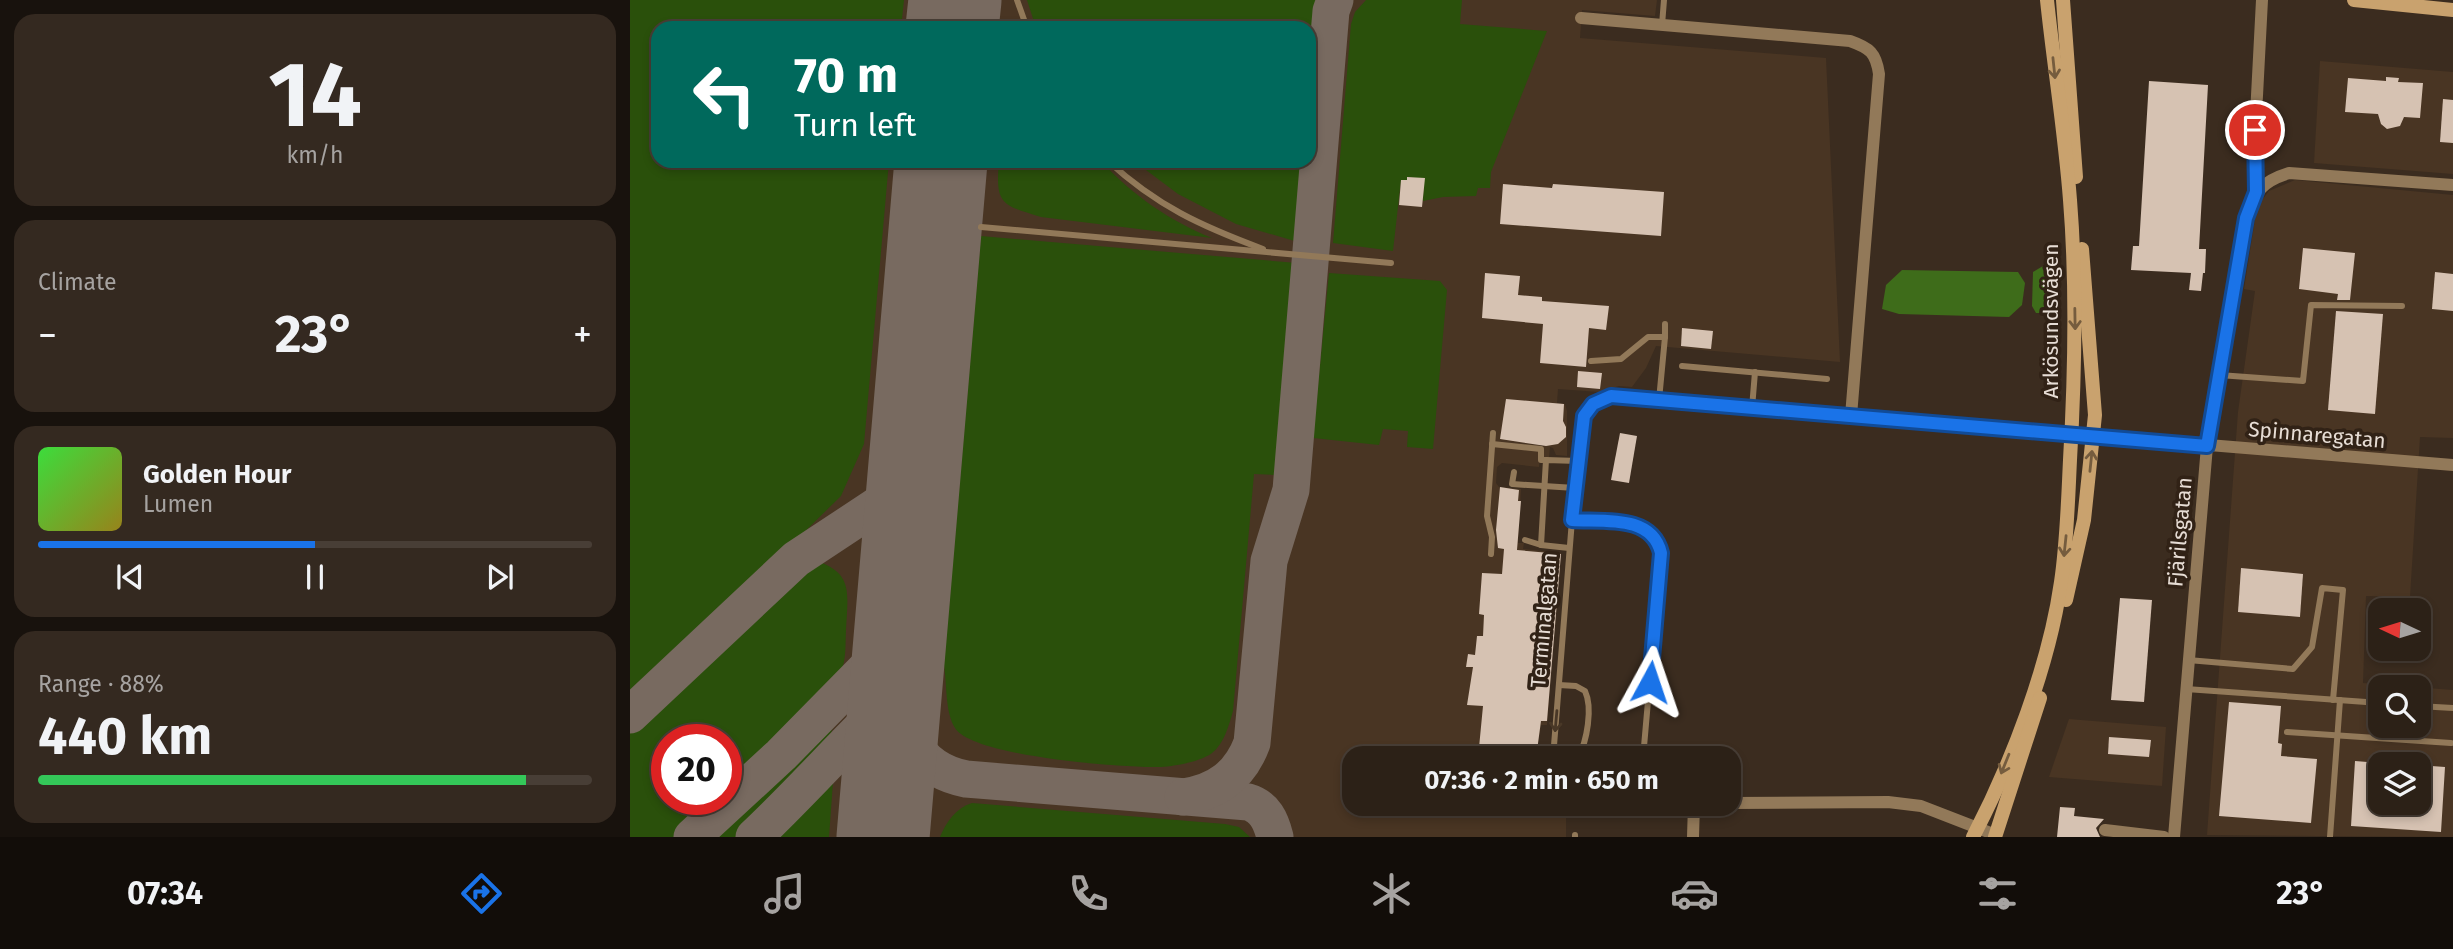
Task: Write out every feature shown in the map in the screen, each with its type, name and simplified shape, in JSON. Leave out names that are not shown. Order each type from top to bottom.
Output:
[{"type":"main road","name":"Arkösundsvägen","points":[[1975,832],[2023,719],[2046,652],[2061,584],[2072,433],[2075,331],[2070,199],[2047,0]]},
{"type":"main road","name":"Arkösundsvägen","points":[[1996,836],[2041,694],[2064,610],[2084,520],[2094,435],[2091,348],[2063,0]]},
{"type":"main road","points":[[2354,0],[2453,10]]},
{"type":"street","name":"Fjärilsgatan","points":[[2174,837],[2207,446],[2246,218],[2256,192],[2254,153],[2262,0]]},
{"type":"street","points":[[1581,18],[1850,41],[1869,47],[1877,58],[1879,74],[1851,416]]},
{"type":"street","points":[[2256,192],[2269,179],[2289,173],[2453,185]]},
{"type":"street","name":"Terminalgatan","points":[[1572,520],[1584,416],[1593,404],[1611,396],[2094,435]]},
{"type":"street","name":"Spinnaregatan","points":[[2094,435],[2453,466]]},
{"type":"street","points":[[1741,803],[1879,802],[1922,806],[1975,832],[1996,836]]},
{"type":"street","points":[[1693,837],[1694,816]]},
{"type":"street","points":[[2105,830],[2164,837]]},
{"type":"lane","points":[[1017,0],[1024,21]]},
{"type":"lane","points":[[1662,25],[1664,0]]},
{"type":"lane","points":[[1117,168],[1168,209],[1195,223],[1272,253]]},
{"type":"lane","points":[[981,227],[1391,263]]},
{"type":"lane","points":[[2219,375],[2303,381],[2311,305],[2402,306]]},
{"type":"lane","points":[[1659,400],[1665,324]]},
{"type":"lane","points":[[1591,360],[1621,359],[1648,337],[1665,337]]},
{"type":"lane","points":[[1682,366],[1827,379]]},
{"type":"lane","points":[[1752,408],[1755,373]]},
{"type":"lane","points":[[1491,554],[1492,537],[1487,516],[1493,433]]},
{"type":"lane","points":[[1492,444],[1542,449],[1541,460],[1578,461]]},
{"type":"lane","points":[[1541,545],[1546,460]]},
{"type":"lane","points":[[1514,472],[1512,484],[1575,488]]},
{"type":"lane","points":[[1572,520],[1626,523],[1650,531],[1658,541],[1661,553],[1660,573],[1644,746]]},
{"type":"lane","name":"Terminalgatan","points":[[1554,746],[1572,520]]},
{"type":"lane","points":[[1525,540],[1569,548]]},
{"type":"lane","points":[[2188,660],[2293,669],[2312,647],[2322,588],[2343,590],[2330,837]]},
{"type":"lane","points":[[1559,685],[1585,691],[1589,699],[1584,746]]},
{"type":"lane","points":[[2186,689],[2368,702]]},
{"type":"lane","points":[[2431,707],[2453,708]]},
{"type":"lane","points":[[2287,732],[2451,743]]},
{"type":"shaded area","points":[[630,0],[1657,0],[1655,16],[1582,10],[1580,38],[1826,58],[1840,362],[1656,346],[1646,368],[1632,387],[1619,386],[1599,392],[1558,389],[1557,403],[1565,404],[1567,411],[1567,456],[1556,455],[1550,447],[1549,458],[1542,458],[1541,441],[1539,467],[1502,463],[1497,467],[1496,483],[1499,487],[1521,489],[1518,543],[1524,543],[1523,549],[1561,553],[1547,725],[1541,725],[1538,746],[1342,746],[1342,816],[1566,817],[1566,837],[630,837]]},
{"type":"shaded area","points":[[2320,61],[2453,72],[2453,174],[2314,163]]},
{"type":"shaded area","points":[[2295,180],[2453,195],[2453,438],[2420,437],[2410,597],[2366,596],[2363,683],[2368,683],[2368,738],[2431,738],[2431,688],[2453,690],[2453,837],[2207,835],[2238,412],[2255,291],[2244,289],[2257,206],[2269,191]]},
{"type":"shaded area","points":[[2069,719],[2166,727],[2162,786],[2049,777]]},
{"type":"green space","points":[[630,0],[904,0],[902,21],[651,21],[651,168],[888,168],[864,444],[841,496],[694,640],[630,697]]},
{"type":"green space","points":[[1027,0],[1326,0],[1331,11],[1321,12],[1316,62],[1316,21],[1034,21]]},
{"type":"green space","points":[[1366,0],[1462,0],[1460,24],[1547,31],[1491,172],[1490,188],[1478,188],[1476,196],[1443,197],[1423,201],[1424,179],[1407,177],[1407,180],[1401,180],[1393,251],[1333,243],[1351,24],[1355,12]]},
{"type":"green space","points":[[999,168],[1108,168],[1152,206],[1181,224],[1212,238],[1041,217],[1010,206],[1004,201],[998,187]]},
{"type":"green space","points":[[1143,168],[1305,168],[1298,242],[1236,224],[1178,194]]},
{"type":"green space","points":[[981,236],[1297,263],[1277,472],[1275,475],[1254,474],[1233,711],[1220,745],[1201,759],[1161,767],[1051,759],[990,746],[968,738],[955,728],[952,721],[944,665]]},
{"type":"green space","points":[[2043,266],[2051,270],[2058,283],[2059,299],[2044,313],[2036,313],[2032,306],[2033,272]]},
{"type":"green space","points":[[1902,270],[2018,272],[2025,283],[2022,305],[2009,317],[1899,314],[1882,309],[1886,285]]},
{"type":"green space","points":[[1329,273],[1440,281],[1447,290],[1433,449],[1407,447],[1408,431],[1383,429],[1379,445],[1313,438]]},
{"type":"green space","points":[[809,558],[824,563],[841,576],[847,593],[845,657],[836,682],[742,776],[742,724],[651,724],[651,815],[703,815],[680,837],[630,837],[630,725]]},
{"type":"green space","points":[[828,713],[833,715],[832,729],[825,745],[798,780],[738,837],[718,837],[717,828],[724,819],[728,815],[742,815],[742,801],[807,738]]},
{"type":"green space","points":[[834,768],[829,837],[763,837]]},
{"type":"green space","points":[[972,803],[1225,824],[1239,827],[1250,837],[940,837],[952,816]]},
{"type":"building","points":[[2386,77],[2399,78],[2398,82],[2423,83],[2420,118],[2404,117],[2400,126],[2387,129],[2381,124],[2378,114],[2345,112],[2348,78],[2386,81]]},
{"type":"building","points":[[2149,81],[2208,85],[2199,249],[2206,249],[2201,291],[2189,290],[2191,273],[2131,270],[2133,246],[2139,246]]},
{"type":"building","points":[[2443,99],[2453,100],[2453,143],[2440,142]]},
{"type":"building","points":[[1407,177],[1425,178],[1422,207],[1399,205],[1401,180],[1407,180]]},
{"type":"building","points":[[1503,184],[1552,188],[1553,184],[1664,192],[1661,236],[1500,224]]},
{"type":"building","points":[[2303,248],[2355,253],[2350,300],[2337,300],[2338,294],[2299,289]]},
{"type":"building","points":[[2435,272],[2453,274],[2453,311],[2432,309]]},
{"type":"building","points":[[1485,273],[1520,276],[1518,295],[1542,297],[1542,301],[1609,306],[1606,330],[1589,328],[1586,367],[1540,363],[1543,324],[1482,318]]},
{"type":"building","points":[[2336,311],[2383,314],[2375,414],[2328,410]]},
{"type":"building","points":[[1682,328],[1713,331],[1711,349],[1681,346]]},
{"type":"building","points":[[1578,371],[1602,373],[1600,389],[1577,387]]},
{"type":"building","points":[[1506,399],[1564,404],[1566,437],[1558,444],[1546,446],[1500,439]]},
{"type":"building","points":[[1620,433],[1637,436],[1629,483],[1611,480]]},
{"type":"building","points":[[1500,487],[1519,490],[1518,501],[1521,501],[1517,550],[1561,554],[1547,721],[1541,721],[1538,746],[1479,746],[1483,706],[1467,705],[1473,667],[1466,667],[1468,654],[1475,655],[1477,636],[1483,636],[1484,615],[1479,614],[1482,573],[1502,574],[1504,549],[1498,548],[1496,530]]},
{"type":"building","points":[[2241,568],[2303,574],[2300,617],[2238,612]]},
{"type":"building","points":[[2120,598],[2152,600],[2144,702],[2111,700]]},
{"type":"building","points":[[2229,702],[2281,706],[2278,743],[2282,744],[2281,756],[2317,759],[2311,823],[2219,816]]},
{"type":"building","points":[[2109,737],[2151,740],[2149,757],[2108,754]]},
{"type":"building","points":[[2355,761],[2368,762],[2368,815],[2431,815],[2431,766],[2445,767],[2441,832],[2351,826]]},
{"type":"building","points":[[2060,807],[2075,808],[2074,816],[2104,819],[2096,828],[2100,837],[2057,837]]},
{"type":"taxiway","points":[[1183,797],[1207,791],[1226,780],[1241,764],[1252,743],[1269,561],[1291,490],[1331,11],[1335,0]]},
{"type":"taxiway","points":[[630,715],[796,559],[914,481]]},
{"type":"taxiway","points":[[692,837],[781,755],[901,633]]},
{"type":"taxiway","points":[[898,673],[901,709],[911,740],[920,754],[947,773],[966,779],[1248,802],[1259,807],[1266,815],[1275,837]]},
{"type":"taxiway","points":[[754,837],[896,694]]},
{"type":"runway","points":[[953,21],[955,0]]},
{"type":"runway","points":[[883,837],[940,168]]},
{"type":"route","points":[[1650,682],[1661,553],[1658,541],[1650,531],[1641,526],[1572,520],[1584,416],[1593,404],[1611,396],[2207,446],[2246,218],[2256,192],[2255,130]]}]
